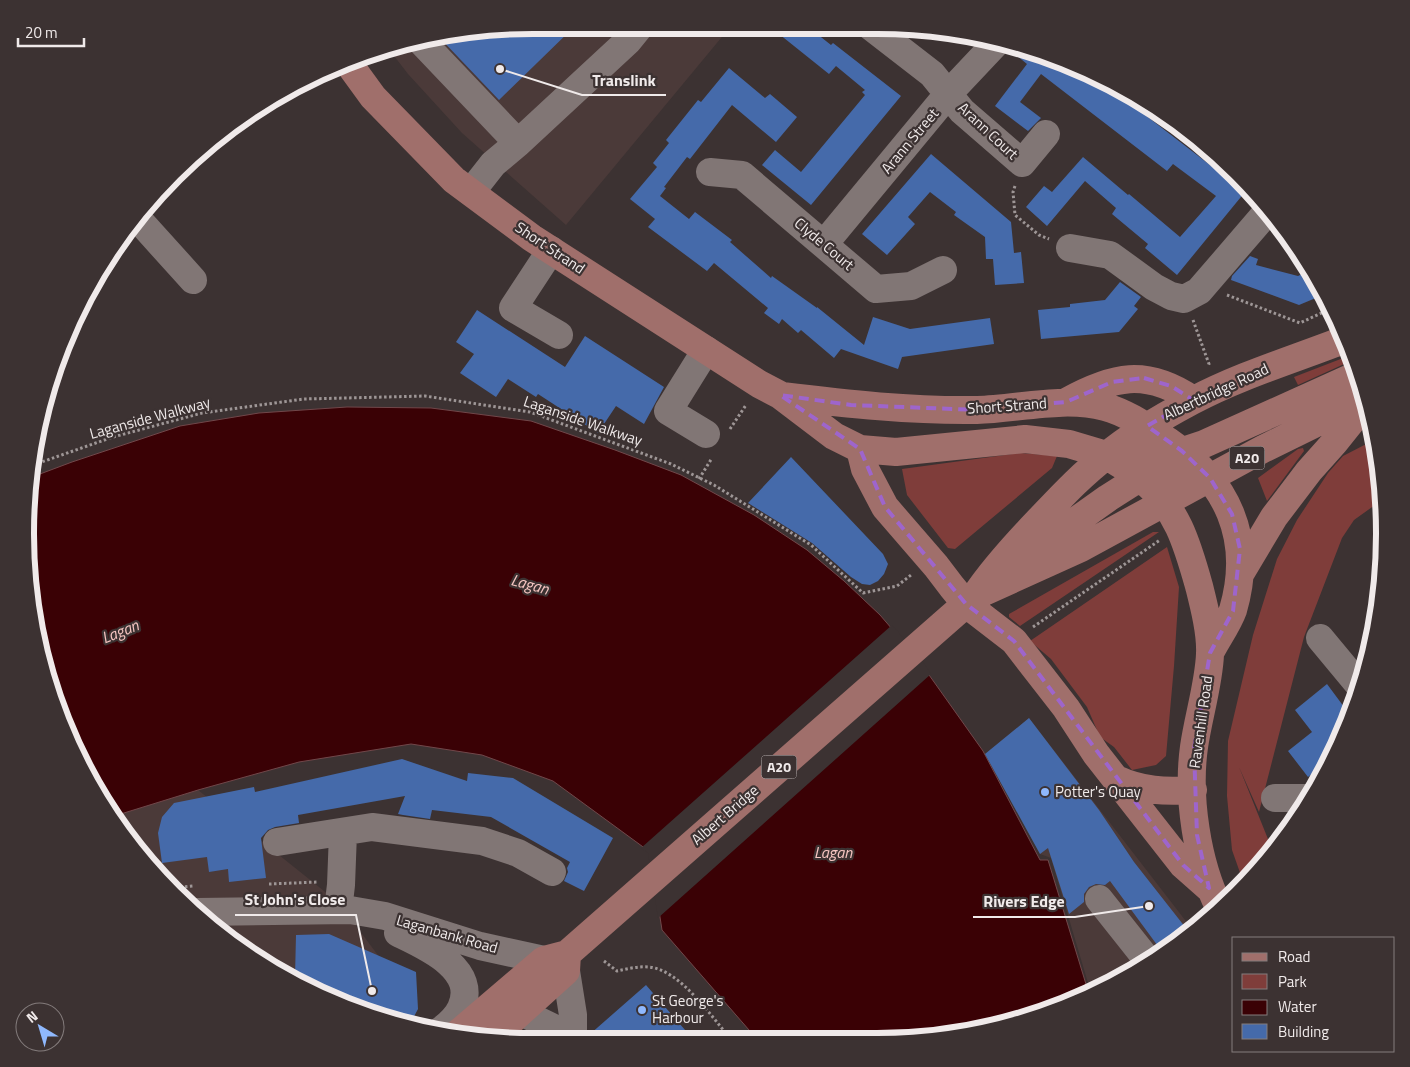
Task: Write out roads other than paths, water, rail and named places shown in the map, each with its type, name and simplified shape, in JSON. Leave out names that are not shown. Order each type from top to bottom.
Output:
[{"type":"main road","name":"Short Strand","points":[[352,68],[373,97],[448,173],[471,192],[532,238],[706,350],[780,395],[834,436],[860,449],[896,452],[1025,439],[1069,444],[1106,455]]},
{"type":"main road","name":"Albertbridge Road","points":[[916,646],[970,600],[1006,554],[1065,493],[1106,455],[1147,426],[1193,400],[1275,364],[1338,342]]},
{"type":"main road","points":[[1066,402],[1092,388],[1144,378],[1172,386],[1193,400]]},
{"type":"main road","points":[[1106,455],[1142,458],[1182,451],[1228,434],[1351,378]]},
{"type":"main road","name":"Short Strand","points":[[780,395],[851,405],[909,408],[978,410],[1066,402],[1104,406],[1147,426],[1182,451],[1210,478]]},
{"type":"main road","name":"Albertbridge Road","points":[[970,600],[1081,548],[1263,449],[1359,404]]},
{"type":"main road","points":[[1240,575],[1274,517],[1360,408]]},
{"type":"main road","points":[[860,449],[866,469],[884,506],[952,587],[970,600],[1014,641],[1066,708],[1096,754],[1183,865],[1214,898]]},
{"type":"main road","name":"Ravenhill Road","points":[[1106,455],[1141,477],[1165,503],[1178,524],[1190,550],[1204,606],[1210,653],[1194,749],[1193,790],[1197,836],[1214,898]]},
{"type":"main road","points":[[1006,554],[1053,537],[1141,477],[1155,472],[1210,478]]},
{"type":"main road","name":"Ravenhill Road","points":[[1210,478],[1222,495],[1236,525],[1240,549],[1240,575],[1232,611],[1210,653]]},
{"type":"main road","name":"Albert Bridge","points":[[559,962],[916,646]]},
{"type":"main road","points":[[1116,779],[1128,785],[1152,790],[1168,792],[1193,790]]},
{"type":"main road","name":"A20","points":[[499,1032],[521,1012],[559,962]]},
{"type":"main road","name":"A20","points":[[465,1029],[559,962]]},
{"type":"street","points":[[471,192],[493,164],[518,143],[633,34]]},
{"type":"street","name":"Arann Court","points":[[881,34],[932,74],[962,111],[1022,163],[1046,134]]},
{"type":"street","points":[[425,46],[518,143]]},
{"type":"street","name":"Arann Street","points":[[824,244],[949,93],[992,47]]},
{"type":"street","name":"Clyde Court","points":[[710,172],[742,175],[876,289],[911,286],[943,270]]},
{"type":"street","points":[[1070,248],[1110,255],[1154,287],[1171,296],[1194,293],[1263,217]]},
{"type":"street","points":[[142,223],[194,280]]},
{"type":"street","points":[[551,250],[513,308],[559,335]]},
{"type":"street","points":[[706,350],[668,411],[706,434]]},
{"type":"street","points":[[1320,638],[1354,679]]},
{"type":"street","points":[[1275,798],[1300,798]]},
{"type":"street","points":[[277,842],[372,827],[482,841],[518,853],[552,872]]},
{"type":"street","points":[[343,833],[341,885],[344,910]]},
{"type":"street","points":[[1099,899],[1144,955]]},
{"type":"street","name":"Laganbank Road","points":[[344,910],[427,946],[456,970],[462,981],[464,998],[461,1009],[445,1025]]},
{"type":"street","name":"Laganbank Road","points":[[207,912],[344,910],[384,916],[480,946],[559,962]]},
{"type":"street","points":[[559,962],[573,1015],[573,1033]]},
{"type":"street","points":[[521,1012],[564,1033]]},
{"type":"water","name":"Lagan","points":[[347,407],[431,408],[531,421],[681,475],[754,515],[807,550],[880,615],[917,658],[983,751],[1040,860],[1048,860],[1087,987],[1037,1007],[974,1024],[942,1029],[876,1033],[752,1033],[662,930],[650,852],[553,781],[482,755],[411,744],[299,762],[120,814],[85,755],[72,725],[60,694],[43,631],[35,566],[34,534],[37,475],[180,426],[259,413]]},
{"type":"place","name":"Translink","points":[[500,69]]},
{"type":"place","name":"Potter's Quay","points":[[1045,792]]},
{"type":"place","name":"Rivers Edge","points":[[1149,906]]},
{"type":"place","name":"St John's Close","points":[[372,991]]},
{"type":"place","name":"St George's Harbour","points":[[642,1010]]}]
